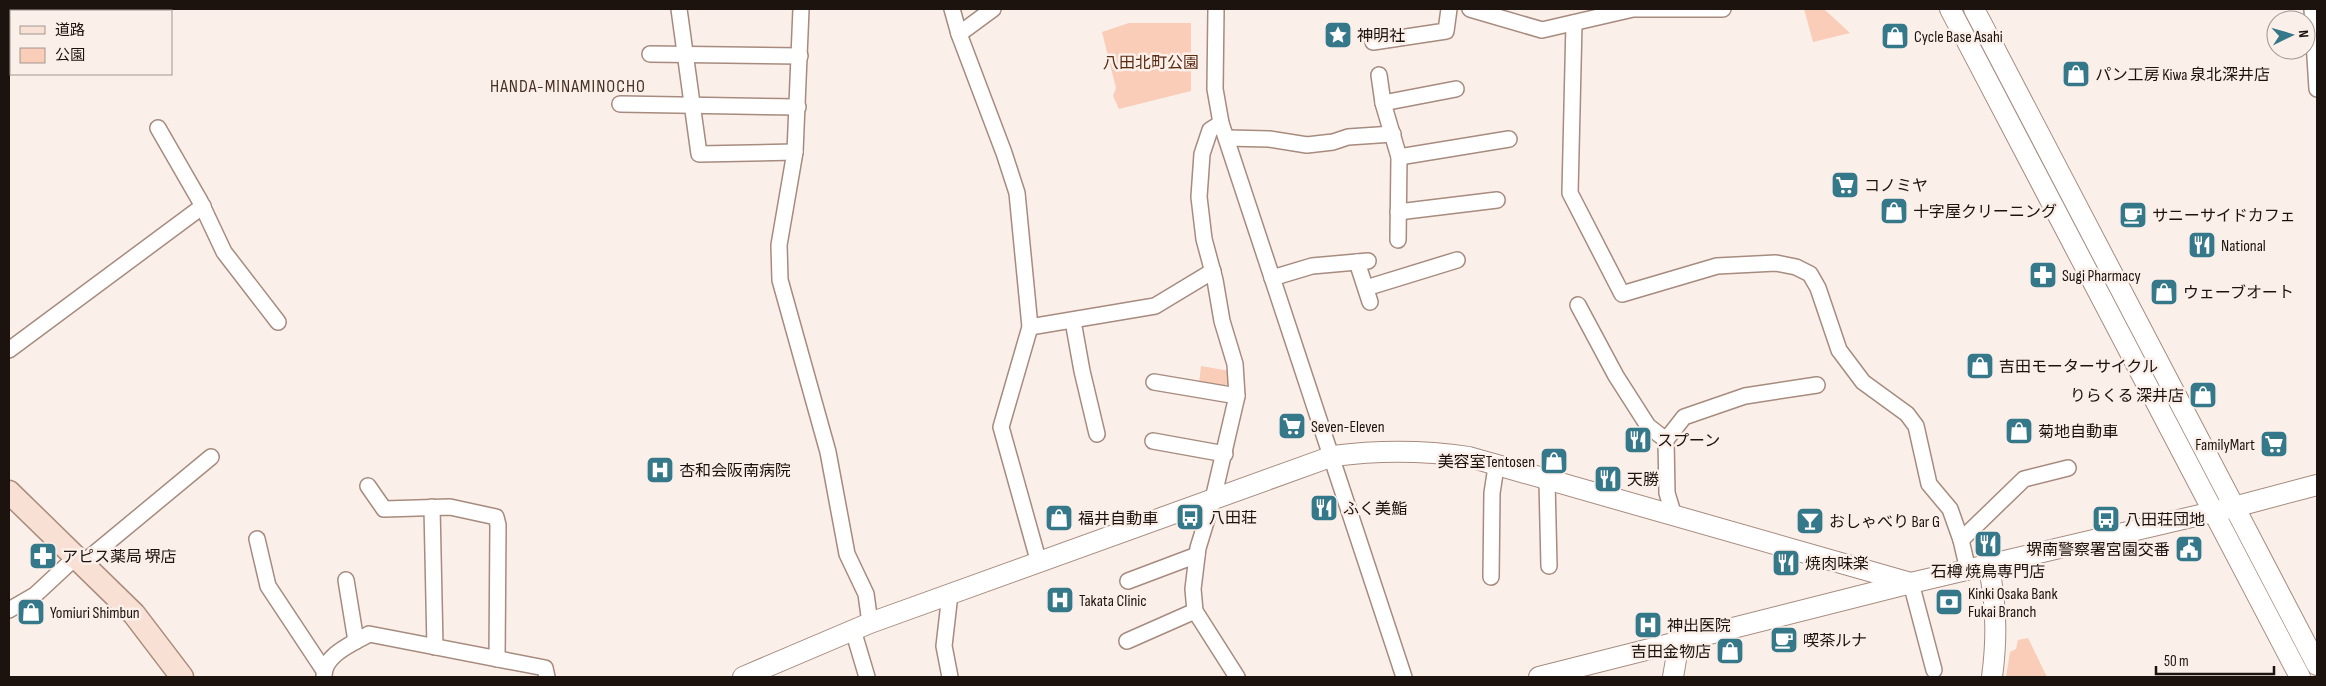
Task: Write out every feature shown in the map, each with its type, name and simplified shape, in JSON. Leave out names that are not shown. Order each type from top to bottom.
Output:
[{"type":"main road","points":[[9,492],[134,614],[182,677]]},
{"type":"street","points":[[679,9],[699,154],[795,152]]},
{"type":"street","points":[[801,9],[795,152],[779,245],[780,280],[828,452],[847,554],[866,594],[861,626],[867,677]]},
{"type":"street","points":[[952,9],[959,34],[1017,193],[1030,327],[1001,428],[1038,563]]},
{"type":"street","points":[[959,34],[993,9]]},
{"type":"street","points":[[1216,9],[1215,89],[1221,122],[1333,456],[1404,677]]},
{"type":"street","points":[[1373,42],[1446,31],[1449,9]]},
{"type":"street","points":[[1470,9],[1542,30],[1582,17],[1633,9],[1723,9]]},
{"type":"street","points":[[1950,9],[2300,677]]},
{"type":"street","points":[[1974,9],[2317,665]]},
{"type":"street","points":[[2312,9],[2317,88]]},
{"type":"street","points":[[9,14],[10,19]]},
{"type":"street","points":[[1582,17],[1570,193],[1622,294],[1717,266],[1776,263],[1796,267],[1810,274],[1818,288],[1839,350],[1863,382],[1908,414],[1916,426],[1929,484],[1950,509],[1961,540],[1968,570]]},
{"type":"street","points":[[650,54],[800,56]]},
{"type":"street","points":[[1379,75],[1383,103],[1399,157],[1398,240]]},
{"type":"street","points":[[1383,103],[1456,89]]},
{"type":"street","points":[[620,104],[798,107]]},
{"type":"street","points":[[1221,122],[1210,130],[1202,154],[1199,197],[1204,239],[1213,270],[1222,321],[1235,364],[1237,396],[1214,499],[1197,555],[1193,589],[1195,611],[1237,677]]},
{"type":"street","points":[[158,128],[203,206],[224,252],[278,322]]},
{"type":"street","points":[[1227,138],[1269,140],[1307,145],[1332,142],[1348,137],[1393,134]]},
{"type":"street","points":[[1399,157],[1509,139]]},
{"type":"street","points":[[1398,212],[1496,200]]},
{"type":"street","points":[[9,350],[203,206]]},
{"type":"street","points":[[1272,278],[1312,266],[1363,262],[1368,295],[1457,260]]},
{"type":"street","points":[[1030,327],[1155,306],[1213,270]]},
{"type":"street","points":[[1578,305],[1616,376],[1648,426],[1666,440]]},
{"type":"street","points":[[1073,321],[1082,372],[1097,434]]},
{"type":"street","points":[[1154,382],[1237,396]]},
{"type":"street","points":[[1674,516],[1667,493],[1666,440],[1684,417],[1746,396],[1817,385]]},
{"type":"street","points":[[1153,441],[1225,454]]},
{"type":"street","points":[[743,677],[861,626],[1333,456],[1363,452],[1420,451],[1469,457],[1547,481],[1911,583]]},
{"type":"street","points":[[9,610],[35,595],[211,457]]},
{"type":"street","points":[[1491,577],[1492,493],[1496,466]]},
{"type":"street","points":[[1961,540],[2024,478],[2068,468]]},
{"type":"street","points":[[1547,481],[1549,566]]},
{"type":"street","points":[[1540,677],[1911,583],[2234,507],[2317,485]]},
{"type":"street","points":[[368,486],[384,509],[450,507],[496,516],[498,525],[496,659]]},
{"type":"street","points":[[432,507],[434,647]]},
{"type":"street","points":[[257,539],[268,586],[324,673]]},
{"type":"street","points":[[1128,581],[1197,555]]},
{"type":"street","points":[[1988,565],[1992,581],[1996,635],[1992,677]]},
{"type":"street","points":[[346,580],[356,641]]},
{"type":"street","points":[[1911,583],[1934,670]]},
{"type":"street","points":[[950,594],[944,646],[950,677]]},
{"type":"street","points":[[1128,641],[1195,611]]},
{"type":"street","points":[[324,673],[332,656],[368,634],[544,668],[547,677]]},
{"type":"street","points":[[1673,677],[1679,642]]},
{"type":"green space","points":[[1804,9],[1824,9],[1850,33],[1813,42]]},
{"type":"green space","name":"八田北町公園","points":[[1129,23],[1191,23],[1191,91],[1119,109],[1113,96],[1116,88],[1102,32]]},
{"type":"green space","points":[[1201,366],[1230,371],[1231,381],[1224,387],[1199,383]]},
{"type":"green space","points":[[2028,638],[2047,677],[2006,677],[2010,652],[2016,649],[2018,640]]},
{"type":"place","name":"神明社","points":[[1338,35]]},
{"type":"place","name":"Cycle Base Asahi","points":[[1895,36]]},
{"type":"place","name":"パン工房 Kiwa 泉北深井店","points":[[2076,74]]},
{"type":"place","name":"コノミヤ","points":[[1845,185]]},
{"type":"place","name":"十字屋クリーニング","points":[[1894,211]]},
{"type":"place","name":"サニーサイドカフェ","points":[[2133,215]]},
{"type":"place","name":"National","points":[[2202,245]]},
{"type":"place","name":"Sugi Pharmacy","points":[[2043,275]]},
{"type":"place","name":"ウェーブオート","points":[[2164,292]]},
{"type":"place","name":"吉田モーターサイクル","points":[[1980,366]]},
{"type":"place","name":"りらくる 深井店","points":[[2203,395]]},
{"type":"place","name":"Seven-Eleven","points":[[1292,426]]},
{"type":"place","name":"菊地自動車","points":[[2019,431]]},
{"type":"place","name":"スプーン","points":[[1638,440]]},
{"type":"place","name":"FamilyMart","points":[[2274,444]]},
{"type":"place","name":"美容室Tentosen","points":[[1554,461]]},
{"type":"place","name":"杏和会阪南病院","points":[[660,470]]},
{"type":"place","name":"天勝","points":[[1608,479]]},
{"type":"place","name":"ふく美鮨","points":[[1324,508]]},
{"type":"place","name":"八田荘","points":[[1190,517]]},
{"type":"place","name":"福井自動車","points":[[1059,518]]},
{"type":"place","name":"八田荘団地","points":[[2106,519]]},
{"type":"place","name":"おしゃべり Bar G","points":[[1810,521]]},
{"type":"place","name":"石樽 焼鳥専門店","points":[[1988,544]]},
{"type":"place","name":"堺南警察署宮園交番","points":[[2189,549]]},
{"type":"place","name":"アピス薬局 堺店","points":[[43,556]]},
{"type":"place","name":"焼肉味楽","points":[[1786,563]]},
{"type":"place","name":"Takata Clinic","points":[[1060,600]]},
{"type":"place","name":"Kinki Osaka Bank Fukai Branch","points":[[1949,602]]},
{"type":"place","name":"Yomiuri Shimbun","points":[[31,612]]},
{"type":"place","name":"神出医院","points":[[1648,625]]},
{"type":"place","name":"喫茶ルナ","points":[[1784,640]]},
{"type":"place","name":"吉田金物店","points":[[1730,651]]},
{"type":"district","name":"HANDA-MINAMINOCHO","points":[[568,86]]}]
